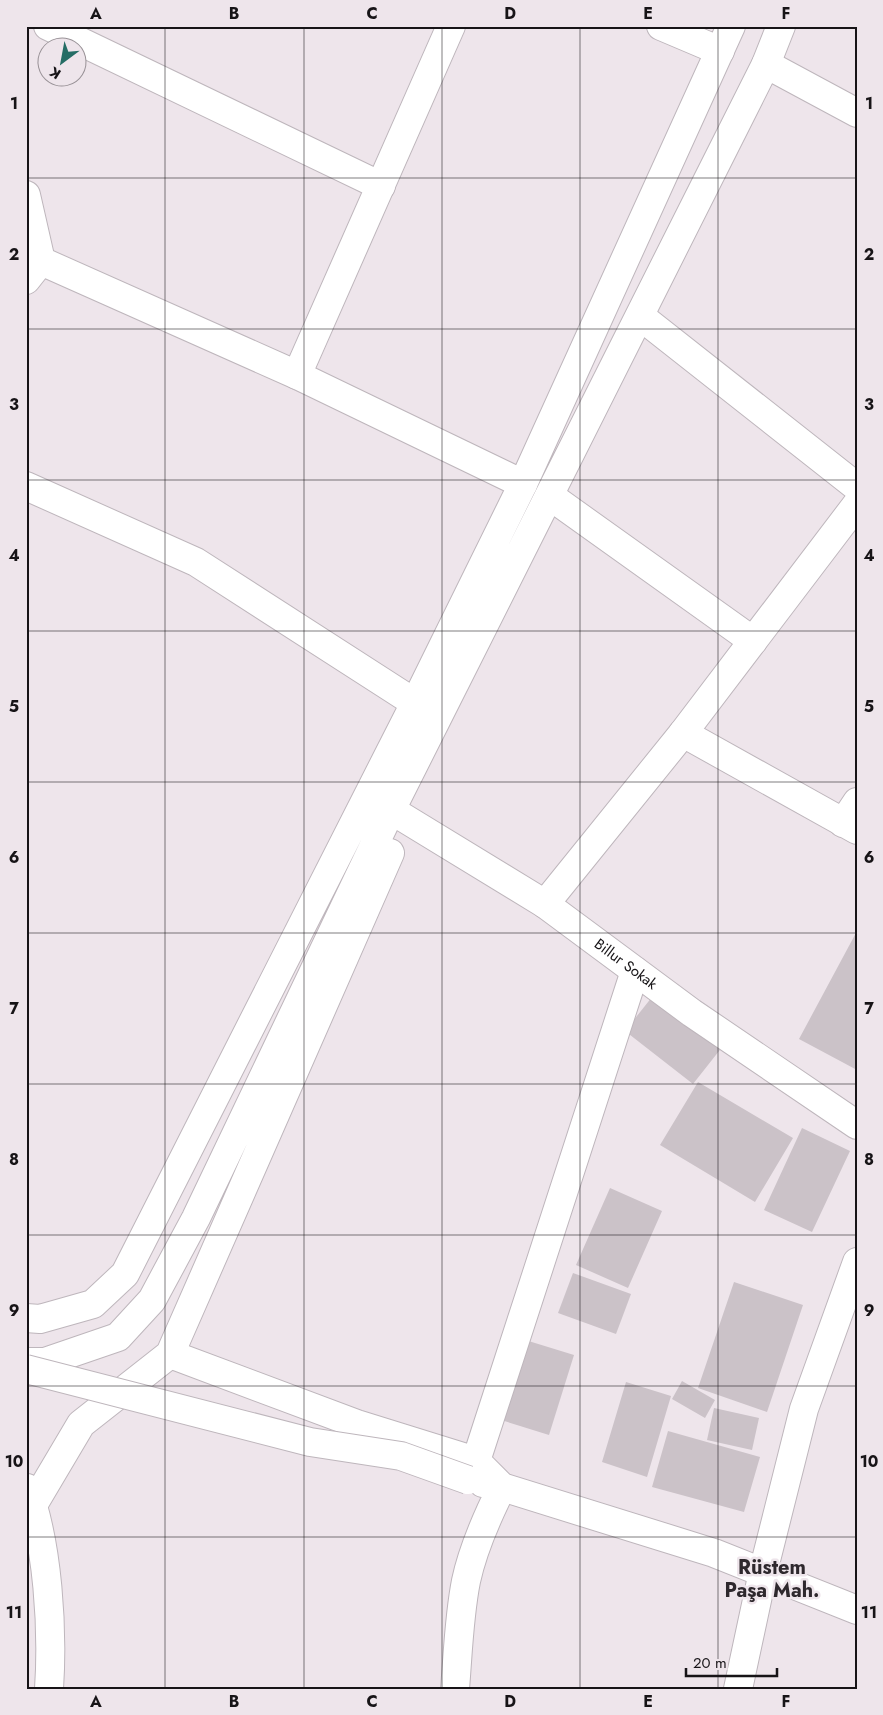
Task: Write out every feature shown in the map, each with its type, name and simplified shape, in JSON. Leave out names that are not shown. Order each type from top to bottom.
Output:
[{"type":"street","points":[[48,26],[381,186]]},
{"type":"street","points":[[298,375],[451,26]]},
{"type":"street","points":[[661,26],[720,51]]},
{"type":"street","points":[[26,1318],[40,1319],[93,1304],[125,1274],[415,703],[523,484],[731,26]]},
{"type":"street","points":[[26,1362],[45,1362],[73,1354],[118,1337],[152,1300],[196,1218],[390,810],[550,496],[766,64],[781,26]]},
{"type":"street","points":[[766,64],[857,113]]},
{"type":"street","points":[[26,195],[34,271],[298,375],[523,484]]},
{"type":"street","points":[[640,316],[857,487]]},
{"type":"street","points":[[26,486],[196,562],[415,703]]},
{"type":"street","points":[[550,496],[753,641]]},
{"type":"street","points":[[545,904],[683,733],[857,504]]},
{"type":"street","points":[[683,733],[852,818]]},
{"type":"street","points":[[49,1689],[51,1667],[46,1581],[30,1495],[81,1424],[170,1354],[391,850],[390,810]]},
{"type":"street","name":"Billur Sokak","points":[[390,810],[545,904],[692,1013],[857,1124]]},
{"type":"street","points":[[472,1471],[635,971]]},
{"type":"street","points":[[738,1689],[763,1572],[804,1409],[857,1262]]},
{"type":"street","points":[[170,1354],[357,1424],[472,1471],[502,1487],[714,1553],[857,1610]]},
{"type":"street","points":[[26,1369],[310,1442],[401,1456],[472,1471]]},
{"type":"street","points":[[455,1689],[466,1580],[486,1520],[502,1487]]},
{"type":"building","points":[[857,931],[857,1070],[799,1039]]},
{"type":"building","points":[[656,992],[723,1046],[693,1084],[625,1031]]},
{"type":"building","points":[[698,1082],[793,1138],[755,1202],[660,1145]]},
{"type":"building","points":[[802,1128],[850,1151],[812,1232],[764,1210]]},
{"type":"building","points":[[610,1188],[662,1211],[628,1288],[576,1265]]},
{"type":"building","points":[[573,1273],[631,1294],[616,1334],[558,1313]]},
{"type":"building","points":[[734,1282],[803,1305],[767,1412],[698,1388]]},
{"type":"building","points":[[522,1339],[574,1355],[549,1435],[498,1419]]},
{"type":"building","points":[[682,1381],[715,1400],[705,1418],[672,1399]]},
{"type":"building","points":[[626,1382],[671,1396],[647,1477],[602,1462]]},
{"type":"building","points":[[714,1408],[759,1418],[752,1450],[707,1440]]},
{"type":"building","points":[[668,1431],[760,1457],[744,1512],[652,1487]]},
{"type":"district","name":"Rüstem Paşa Mah.","points":[[772,1578]]}]
